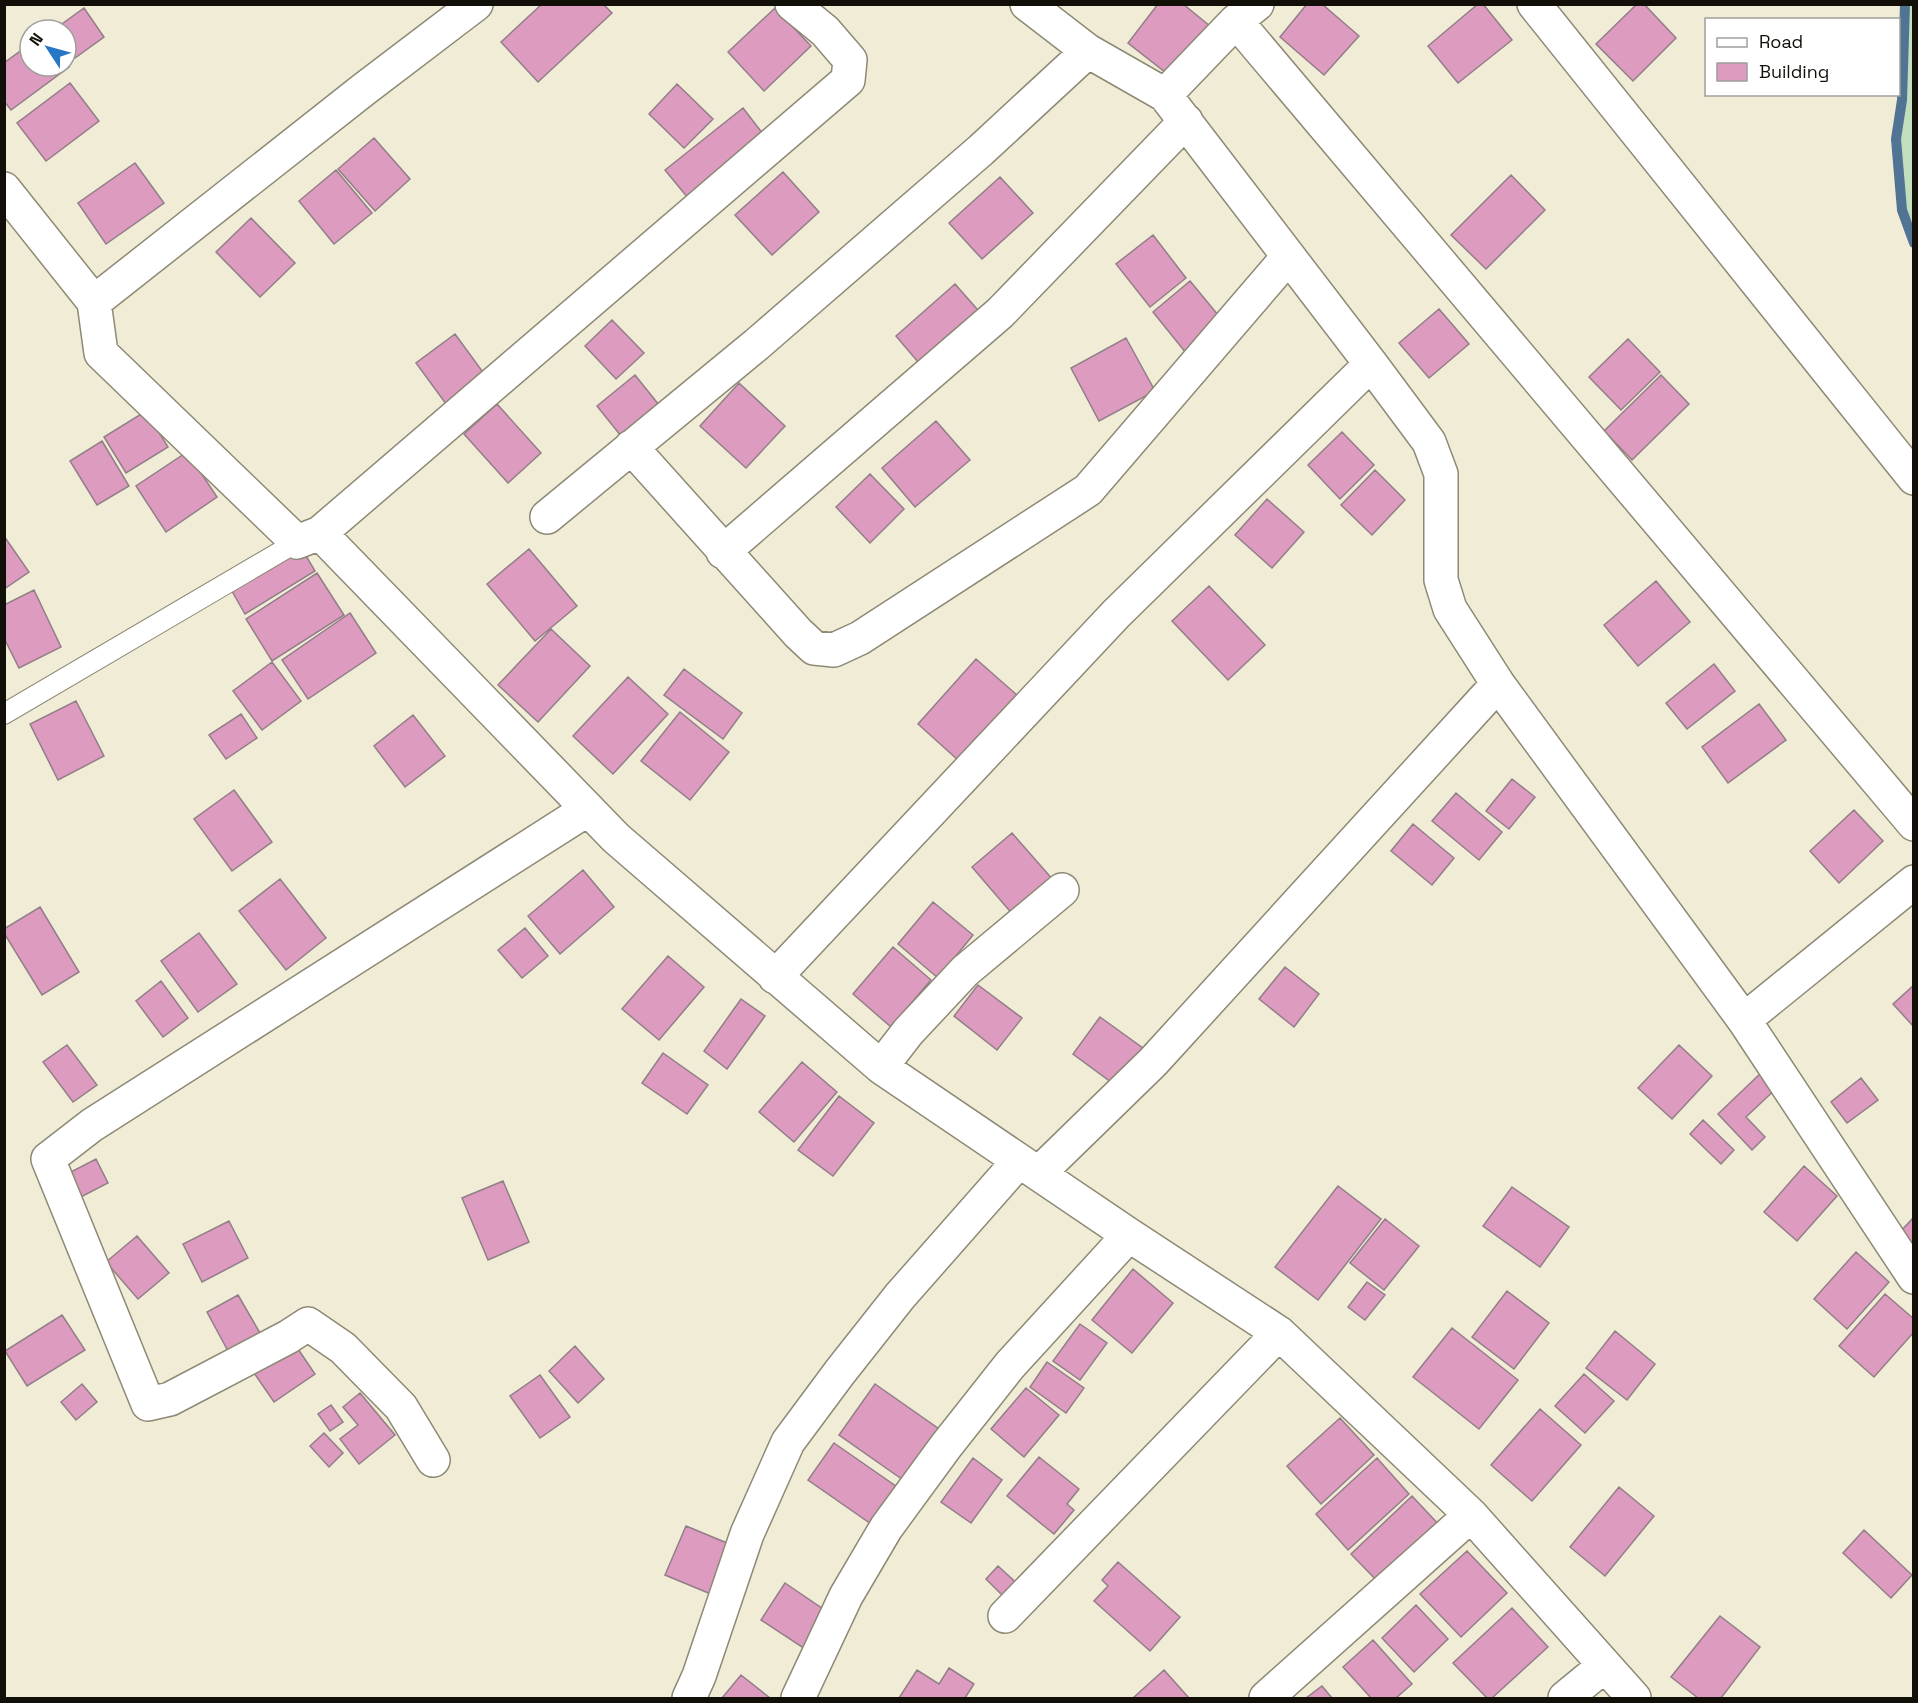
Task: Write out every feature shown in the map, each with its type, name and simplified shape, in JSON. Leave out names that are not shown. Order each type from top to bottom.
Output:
[{"type":"street","points":[[94,302],[476,4]]},
{"type":"street","points":[[308,537],[848,80],[850,60],[825,31],[792,4]]},
{"type":"street","points":[[1027,4],[1088,51],[1165,95],[1429,442],[1441,474],[1441,580],[1450,609],[1498,684],[1744,1020],[1914,1278]]},
{"type":"street","points":[[1534,4],[1914,478]]},
{"type":"street","points":[[1165,95],[1246,13],[1914,824]]},
{"type":"street","points":[[546,518],[756,345],[981,150],[1088,51]]},
{"type":"street","points":[[723,552],[1000,313],[1186,121]]},
{"type":"street","points":[[4,189],[94,302],[101,353],[308,537],[616,838],[880,1067],[1279,1334],[1471,1515],[1634,1698]]},
{"type":"street","points":[[631,447],[798,633],[814,648],[834,650],[860,638],[1088,490],[1288,256]]},
{"type":"street","points":[[776,977],[1116,614],[1371,364]]},
{"type":"street","points":[[689,1698],[699,1676],[747,1534],[788,1442],[900,1296],[1029,1167],[1153,1062],[1498,684]]},
{"type":"street","points":[[433,1460],[401,1407],[343,1348],[308,1324],[288,1337],[170,1399],[148,1404],[48,1159],[92,1125],[588,809]]},
{"type":"street","points":[[1744,1020],[1914,882]]},
{"type":"street","points":[[880,1067],[908,1032],[965,971],[1062,890]]},
{"type":"street","points":[[798,1698],[846,1596],[886,1528],[946,1446],[1010,1365],[1130,1235]]},
{"type":"street","points":[[1005,1616],[1279,1334]]},
{"type":"street","points":[[1266,1698],[1471,1515]]},
{"type":"street","points":[[1565,1698],[1604,1666]]},
{"type":"lane","points":[[4,714],[308,537]]},
{"type":"green space","points":[[1905,5],[1914,5],[1913,243],[1902,210],[1896,139],[1902,100]]},
{"type":"building","points":[[542,4],[603,4],[612,13],[538,82],[501,42]]},
{"type":"building","points":[[1158,4],[1183,4],[1210,26],[1170,76],[1128,43]]},
{"type":"building","points":[[1307,4],[1322,4],[1359,36],[1324,75],[1280,37]]},
{"type":"building","points":[[1478,4],[1483,4],[1512,40],[1458,83],[1428,46]]},
{"type":"building","points":[[1637,4],[1644,4],[1676,38],[1633,81],[1596,44]]},
{"type":"building","points":[[84,8],[104,37],[78,56],[78,18],[70,18]]},
{"type":"building","points":[[775,8],[811,46],[764,91],[728,52]]},
{"type":"building","points":[[18,53],[18,78],[54,78],[11,110],[4,101],[4,63]]},
{"type":"building","points":[[70,83],[99,121],[46,161],[17,123]]},
{"type":"building","points":[[677,84],[713,119],[684,148],[649,114]]},
{"type":"building","points":[[743,108],[770,143],[693,204],[665,170]]},
{"type":"building","points":[[374,138],[410,179],[375,211],[338,169]]},
{"type":"building","points":[[135,163],[164,203],[106,244],[78,203]]},
{"type":"building","points":[[336,170],[372,213],[334,244],[299,201]]},
{"type":"building","points":[[783,172],[819,212],[772,255],[735,215]]},
{"type":"building","points":[[1511,175],[1545,210],[1486,269],[1451,235]]},
{"type":"building","points":[[1000,177],[1033,213],[982,259],[949,223]]},
{"type":"building","points":[[251,218],[295,263],[260,297],[216,252]]},
{"type":"building","points":[[1153,235],[1186,278],[1150,307],[1116,264]]},
{"type":"building","points":[[1190,281],[1223,321],[1186,353],[1153,312]]},
{"type":"building","points":[[955,284],[984,317],[924,369],[896,336]]},
{"type":"building","points":[[1439,309],[1469,344],[1429,378],[1399,343]]},
{"type":"building","points":[[612,320],[644,353],[616,379],[585,346]]},
{"type":"building","points":[[455,334],[488,379],[449,408],[416,363]]},
{"type":"building","points":[[1126,338],[1155,391],[1099,421],[1071,368]]},
{"type":"building","points":[[1628,339],[1660,372],[1621,410],[1589,377]]},
{"type":"building","points":[[635,375],[663,410],[625,441],[597,406]]},
{"type":"building","points":[[1661,375],[1689,404],[1632,460],[1604,431]]},
{"type":"building","points":[[739,383],[785,426],[746,468],[700,426]]},
{"type":"building","points":[[497,404],[541,453],[508,483],[464,434]]},
{"type":"building","points":[[146,411],[168,447],[126,473],[104,437]]},
{"type":"building","points":[[936,421],[970,460],[915,507],[882,468]]},
{"type":"building","points":[[1342,432],[1374,465],[1340,499],[1308,465]]},
{"type":"building","points":[[102,441],[129,486],[97,505],[70,461]]},
{"type":"building","points":[[187,452],[217,497],[166,532],[136,486]]},
{"type":"building","points":[[1375,470],[1405,500],[1372,535],[1341,505]]},
{"type":"building","points":[[870,474],[904,509],[870,543],[836,507]]},
{"type":"building","points":[[1267,499],[1304,532],[1272,568],[1235,535]]},
{"type":"building","points":[[4,536],[29,572],[4,589]]},
{"type":"building","points":[[295,537],[315,571],[245,614],[225,579]]},
{"type":"building","points":[[529,549],[577,606],[535,641],[487,584]]},
{"type":"building","points":[[317,573],[344,615],[272,661],[246,619]]},
{"type":"building","points":[[1656,581],[1690,622],[1638,666],[1604,625]]},
{"type":"building","points":[[1209,586],[1265,645],[1228,680],[1172,621]]},
{"type":"building","points":[[34,590],[61,647],[19,668],[4,638],[4,605]]},
{"type":"building","points":[[350,613],[376,653],[308,699],[282,660]]},
{"type":"building","points":[[551,629],[590,666],[538,722],[498,685]]},
{"type":"building","points":[[976,659],[1017,695],[959,761],[918,724]]},
{"type":"building","points":[[272,662],[301,701],[262,730],[233,691]]},
{"type":"building","points":[[1714,664],[1735,691],[1687,729],[1666,703]]},
{"type":"building","points":[[684,669],[742,713],[723,739],[664,695]]},
{"type":"building","points":[[628,677],[668,714],[613,774],[573,736]]},
{"type":"building","points":[[76,701],[104,756],[58,780],[30,724]]},
{"type":"building","points":[[1759,704],[1786,740],[1728,783],[1702,747]]},
{"type":"building","points":[[680,712],[729,752],[690,800],[641,761]]},
{"type":"building","points":[[241,714],[257,738],[226,759],[209,735]]},
{"type":"building","points":[[413,715],[445,756],[405,787],[374,746]]},
{"type":"building","points":[[1512,779],[1535,797],[1509,829],[1486,811]]},
{"type":"building","points":[[234,790],[272,842],[232,871],[194,819]]},
{"type":"building","points":[[1456,793],[1502,832],[1479,860],[1432,821]]},
{"type":"building","points":[[1854,810],[1883,841],[1839,883],[1810,851]]},
{"type":"building","points":[[1413,824],[1454,858],[1432,885],[1391,851]]},
{"type":"building","points":[[1012,833],[1054,881],[1014,916],[972,867]]},
{"type":"building","points":[[583,870],[614,907],[560,954],[528,916]]},
{"type":"building","points":[[280,879],[326,938],[286,970],[239,911]]},
{"type":"building","points":[[933,902],[973,935],[938,978],[898,944]]},
{"type":"building","points":[[40,907],[79,972],[42,995],[4,933],[4,929]]},
{"type":"building","points":[[525,928],[548,956],[522,978],[498,950]]},
{"type":"building","points":[[199,933],[237,984],[198,1012],[161,961]]},
{"type":"building","points":[[893,947],[931,980],[891,1027],[853,994]]},
{"type":"building","points":[[668,956],[704,987],[659,1040],[622,1009]]},
{"type":"building","points":[[1285,967],[1319,994],[1294,1027],[1259,999]]},
{"type":"building","points":[[161,981],[188,1018],[163,1037],[136,1001]]},
{"type":"building","points":[[978,985],[1022,1018],[997,1050],[954,1016]]},
{"type":"building","points":[[1914,985],[1914,1027],[1893,1004]]},
{"type":"building","points":[[741,999],[765,1016],[727,1069],[704,1051]]},
{"type":"building","points":[[1100,1017],[1147,1051],[1119,1088],[1073,1054]]},
{"type":"building","points":[[67,1045],[97,1085],[73,1102],[43,1062]]},
{"type":"building","points":[[1679,1045],[1712,1076],[1672,1119],[1638,1088]]},
{"type":"building","points":[[663,1053],[708,1085],[687,1114],[642,1083]]},
{"type":"building","points":[[802,1062],[837,1092],[794,1142],[759,1112]]},
{"type":"building","points":[[1764,1070],[1779,1086],[1746,1117],[1765,1137],[1752,1150],[1718,1114]]},
{"type":"building","points":[[1861,1078],[1878,1100],[1847,1123],[1831,1102]]},
{"type":"building","points":[[839,1096],[874,1123],[833,1176],[798,1150]]},
{"type":"building","points":[[1703,1120],[1734,1150],[1721,1164],[1690,1134]]},
{"type":"building","points":[[96,1159],[108,1183],[75,1200],[63,1176]]},
{"type":"building","points":[[1804,1166],[1837,1196],[1797,1241],[1764,1212]]},
{"type":"building","points":[[503,1181],[529,1242],[488,1260],[462,1198]]},
{"type":"building","points":[[1338,1186],[1381,1219],[1318,1300],[1275,1267]]},
{"type":"building","points":[[1512,1187],[1569,1227],[1540,1267],[1483,1226]]},
{"type":"building","points":[[1914,1217],[1914,1245],[1900,1232]]},
{"type":"building","points":[[1385,1219],[1419,1246],[1384,1290],[1350,1263]]},
{"type":"building","points":[[229,1221],[248,1258],[202,1282],[183,1244]]},
{"type":"building","points":[[137,1236],[169,1273],[138,1299],[106,1262]]},
{"type":"building","points":[[1856,1252],[1889,1282],[1847,1329],[1814,1299]]},
{"type":"building","points":[[1133,1269],[1173,1303],[1132,1353],[1092,1320]]},
{"type":"building","points":[[1367,1282],[1385,1295],[1365,1320],[1348,1307]]},
{"type":"building","points":[[1507,1291],[1549,1323],[1514,1369],[1472,1337]]},
{"type":"building","points":[[1885,1294],[1914,1319],[1914,1332],[1874,1377],[1839,1346]]},
{"type":"building","points":[[238,1295],[260,1333],[228,1351],[207,1312]]},
{"type":"building","points":[[62,1315],[85,1350],[27,1386],[5,1351]]},
{"type":"building","points":[[1080,1324],[1107,1343],[1080,1380],[1053,1361]]},
{"type":"building","points":[[1452,1328],[1518,1380],[1479,1429],[1413,1377]]},
{"type":"building","points":[[1615,1331],[1655,1364],[1627,1400],[1586,1368]]},
{"type":"building","points":[[294,1343],[315,1374],[274,1402],[252,1370]]},
{"type":"building","points":[[575,1346],[604,1379],[578,1403],[549,1371]]},
{"type":"building","points":[[1047,1362],[1084,1388],[1066,1413],[1030,1387]]},
{"type":"building","points":[[1584,1374],[1614,1401],[1585,1433],[1555,1406]]},
{"type":"building","points":[[540,1375],[570,1417],[540,1438],[510,1396]]},
{"type":"building","points":[[82,1384],[97,1402],[76,1420],[61,1402]]},
{"type":"building","points":[[875,1384],[942,1431],[906,1482],[839,1435]]},
{"type":"building","points":[[1026,1388],[1059,1415],[1024,1457],[991,1429]]},
{"type":"building","points":[[360,1393],[395,1435],[359,1464],[340,1439],[358,1425],[343,1407]]},
{"type":"building","points":[[331,1405],[343,1422],[330,1431],[318,1414]]},
{"type":"building","points":[[1540,1409],[1581,1445],[1532,1501],[1491,1465]]},
{"type":"building","points":[[1340,1418],[1374,1455],[1321,1504],[1287,1466]]},
{"type":"building","points":[[324,1433],[343,1453],[329,1467],[310,1446]]},
{"type":"building","points":[[834,1443],[900,1489],[874,1526],[808,1480]]},
{"type":"building","points":[[1039,1457],[1079,1489],[1067,1504],[1074,1510],[1054,1534],[1007,1496]]},
{"type":"building","points":[[973,1458],[1002,1480],[971,1523],[941,1502]]},
{"type":"building","points":[[1377,1458],[1409,1494],[1348,1550],[1316,1514]]},
{"type":"building","points":[[1619,1487],[1654,1516],[1605,1576],[1570,1547]]},
{"type":"building","points":[[1412,1496],[1443,1529],[1382,1586],[1351,1554]]},
{"type":"building","points":[[686,1526],[739,1548],[718,1597],[665,1575]]},
{"type":"building","points":[[1864,1530],[1912,1575],[1891,1598],[1843,1553]]},
{"type":"building","points":[[1467,1551],[1507,1593],[1461,1637],[1420,1594]]},
{"type":"building","points":[[1118,1562],[1180,1617],[1150,1651],[1094,1601],[1108,1586],[1102,1580]]},
{"type":"building","points":[[998,1566],[1020,1586],[1007,1600],[986,1579]]},
{"type":"building","points":[[785,1583],[829,1613],[805,1649],[761,1620]]},
{"type":"building","points":[[1416,1605],[1448,1639],[1414,1672],[1382,1638]]},
{"type":"building","points":[[1512,1608],[1548,1647],[1492,1698],[1487,1698],[1453,1663]]},
{"type":"building","points":[[1720,1616],[1760,1647],[1721,1698],[1698,1698],[1671,1677]]},
{"type":"building","points":[[1373,1640],[1412,1684],[1396,1698],[1371,1698],[1343,1667]]},
{"type":"building","points":[[949,1668],[974,1684],[965,1698],[899,1698],[917,1670],[939,1684]]},
{"type":"building","points":[[1164,1670],[1189,1698],[1133,1698]]},
{"type":"building","points":[[741,1675],[770,1698],[722,1698]]},
{"type":"building","points":[[1322,1686],[1332,1698],[1306,1698]]},
{"type":"waterway","points":[[1905,4],[1902,100],[1896,139],[1902,210],[1914,243]]}]
